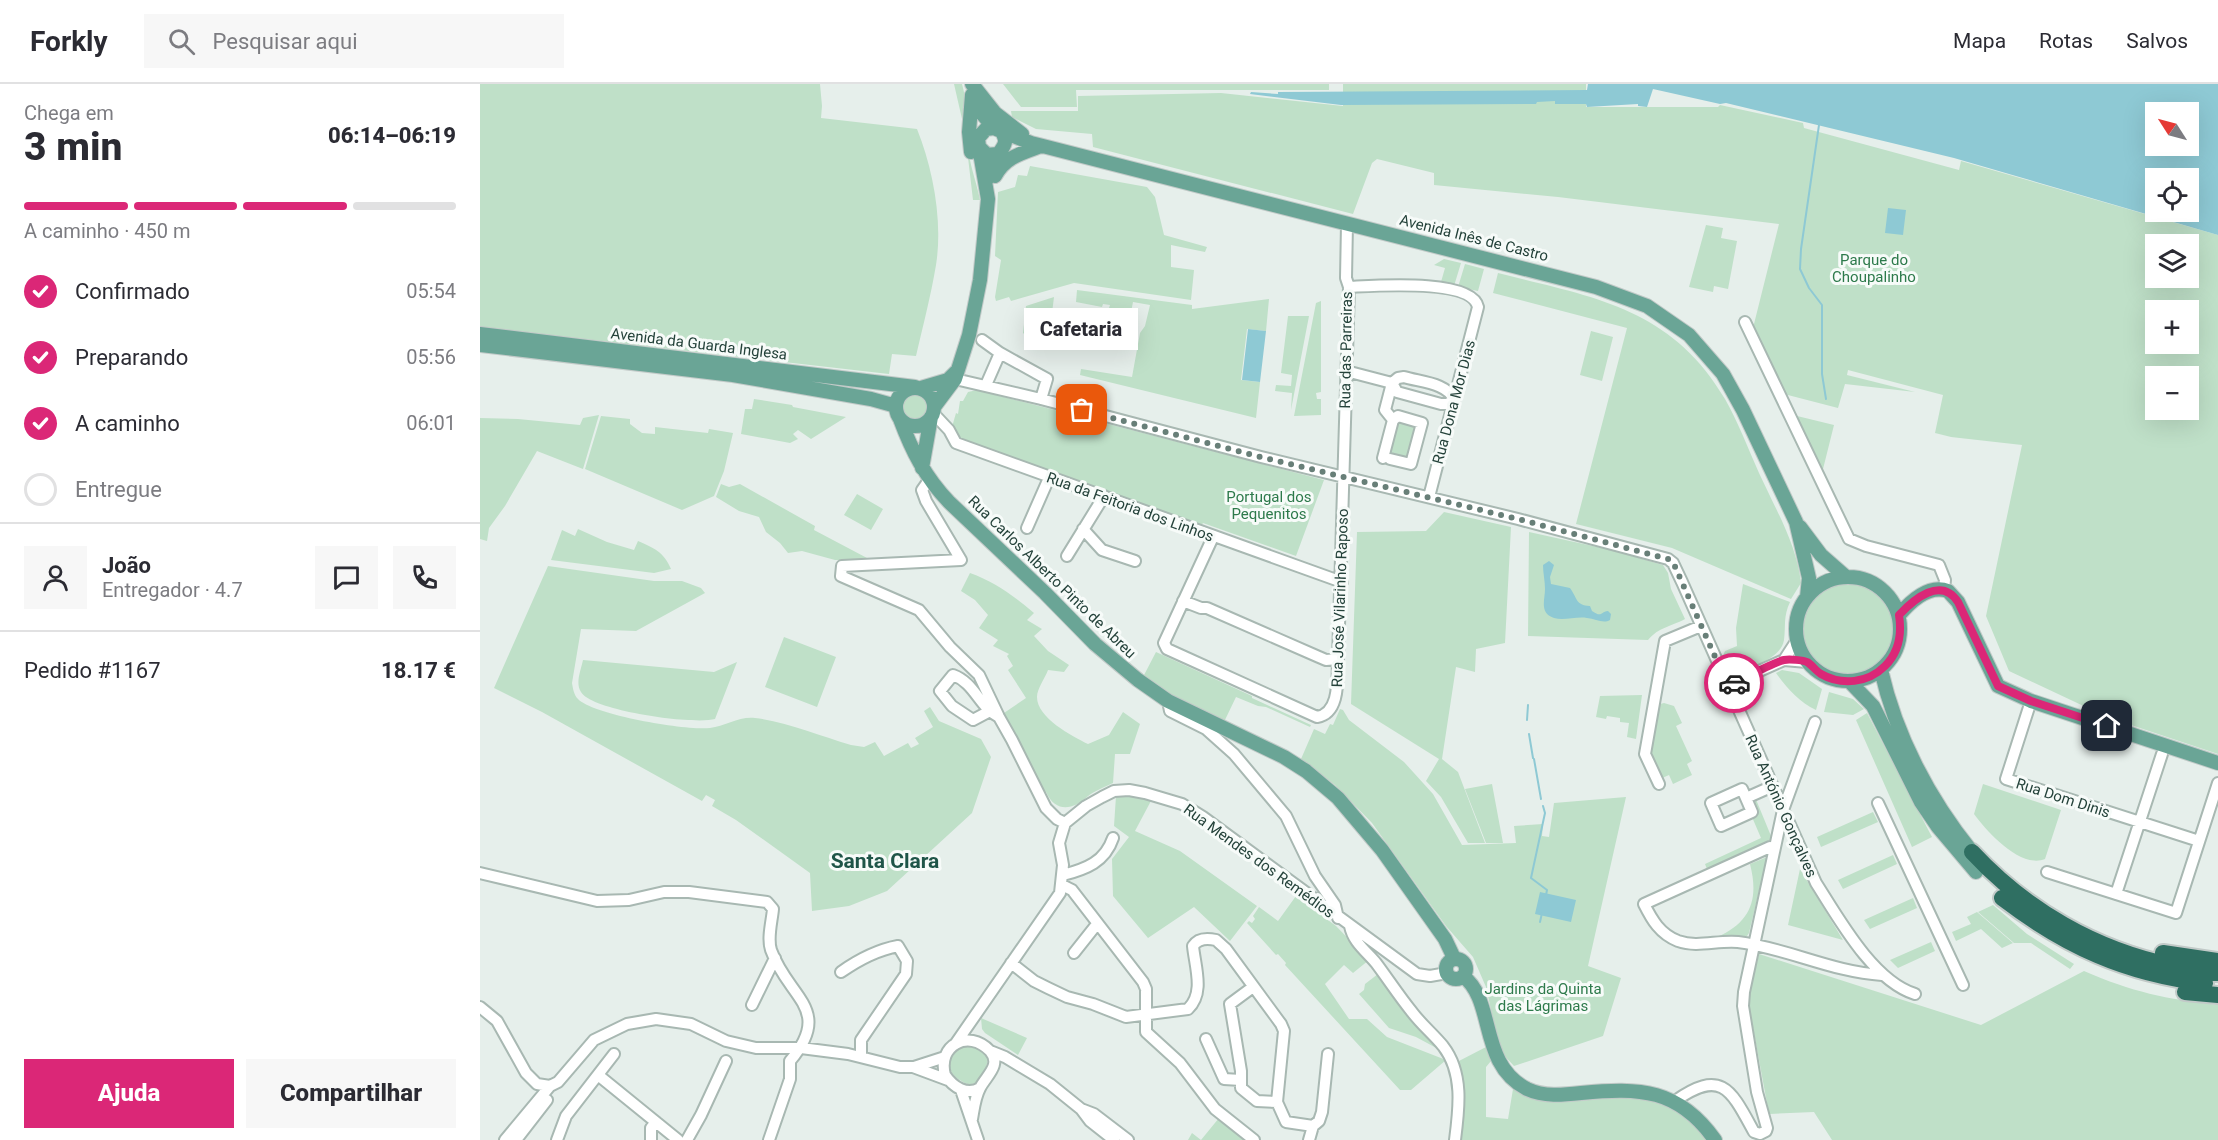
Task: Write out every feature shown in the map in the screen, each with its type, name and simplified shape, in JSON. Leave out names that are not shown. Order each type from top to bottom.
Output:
[{"type":"highway","points":[[1972,852],[2048,903],[2104,933],[2134,945],[2217,965]]},
{"type":"highway","points":[[1976,872],[2030,930],[2091,965],[2123,978],[2153,986],[2218,995]]},
{"type":"highway","points":[[2000,896],[2035,923],[2096,955],[2156,975],[2218,984]]},
{"type":"main road","points":[[971,88],[979,111],[979,141],[988,199]]},
{"type":"main road","points":[[957,375],[948,380],[904,391],[900,395],[898,412],[910,425],[922,424],[933,412],[957,375],[969,335],[979,288],[988,199],[994,178],[1000,167],[1009,159],[1036,145],[1013,129],[971,88]]},
{"type":"main road","points":[[971,88],[969,144],[974,162],[986,181]]},
{"type":"main road","points":[[979,111],[1006,138],[986,181]]},
{"type":"main road","points":[[979,141],[986,129],[998,129]]},
{"type":"main road","name":"Avenida Inês de Castro","points":[[998,129],[1036,145],[1596,286],[1647,306],[1689,335],[1723,374],[1743,410],[1796,522],[1821,555],[1845,576]]},
{"type":"main road","points":[[979,141],[987,155],[1001,151]]},
{"type":"main road","name":"Avenida Inês de Castro","points":[[1001,151],[1036,145]]},
{"type":"main road","name":"Avenida da Guarda Inglesa","points":[[480,334],[918,388]]},
{"type":"main road","name":"Avenida da Guarda Inglesa","points":[[480,345],[733,375],[871,399],[898,412]]},
{"type":"main road","points":[[918,388],[931,396],[933,412],[925,474]]},
{"type":"main road","name":"Rua Carlos Alberto Pinto de Abreu","points":[[898,412],[911,449],[925,474],[1095,644],[1135,678],[1168,701],[1284,757],[1306,771],[1338,798],[1382,850],[1445,939],[1454,958]]},
{"type":"main road","name":"Avenida Inês de Castro","points":[[1796,522],[1809,578],[1807,597]]},
{"type":"main road","points":[[1845,576],[1875,584],[1891,597],[1901,626],[1897,649],[1881,670],[1866,678],[1850,682],[1821,674],[1807,662],[1797,640],[1798,616],[1807,597],[1823,583],[1845,576]]},
{"type":"main road","points":[[1899,615],[1913,600],[1936,590],[1944,590],[1952,594],[1958,602],[1998,686],[2025,698],[2218,764]]},
{"type":"main road","points":[[1891,597],[1913,600]]},
{"type":"main road","points":[[1881,670],[1897,723],[1922,776],[1947,819],[1972,852]]},
{"type":"main road","points":[[1850,682],[1873,706],[1921,802],[1938,827],[1976,872]]},
{"type":"main road","points":[[1454,958],[1459,958],[1466,964],[1466,970],[1463,976],[1453,979],[1447,973],[1447,963],[1454,958]]},
{"type":"main road","points":[[1463,976],[1477,995],[1498,1060],[1507,1072],[1528,1089],[1540,1094],[1558,1095],[1618,1089],[1642,1090],[1659,1094],[1676,1101],[1691,1112],[1705,1125],[1715,1140]]},
{"type":"street","name":"Rua das Parreiras","points":[[1344,477],[1349,287],[1346,278],[1347,224]]},
{"type":"street","name":"Rua Dona Mor Dias","points":[[1349,287],[1425,285],[1470,295],[1477,301],[1478,307],[1429,496]]},
{"type":"street","points":[[1744,322],[1849,538],[1866,546],[1939,565],[1945,580],[1944,590]]},
{"type":"street","points":[[982,340],[1000,353],[1047,379],[1041,399]]},
{"type":"street","points":[[986,385],[1000,353]]},
{"type":"street","points":[[1346,371],[1392,383],[1397,392],[1441,404],[1454,400],[1451,392],[1404,377],[1398,378],[1392,383],[1385,410],[1394,420]]},
{"type":"street","points":[[957,375],[986,385],[1234,450],[1429,496]]},
{"type":"street","name":"Rua da Feitoria dos Linhos","points":[[933,412],[949,430],[956,443],[1342,582]]},
{"type":"street","points":[[1398,416],[1422,423],[1411,464],[1387,458],[1394,420],[1398,416]]},
{"type":"street","points":[[925,474],[922,490],[926,501],[961,560],[842,566],[841,576],[919,610],[950,647],[980,675],[1046,808],[1057,819],[1065,823],[1059,843],[1063,880],[1052,907],[945,1057],[943,1070],[948,1080]]},
{"type":"street","name":"Rua José Vilarinho Raposo","points":[[1183,601],[1164,643],[1167,649],[1317,717],[1324,716],[1329,711],[1337,692],[1344,477]]},
{"type":"street","points":[[1027,528],[1048,478]]},
{"type":"street","points":[[1067,556],[1104,496]]},
{"type":"street","name":"Rua António Gonçalves","points":[[1429,496],[1673,562],[1816,883],[1842,923],[1882,975],[1905,991],[1915,994]]},
{"type":"street","points":[[1083,530],[1102,550],[1135,561]]},
{"type":"street","points":[[1213,537],[1183,601],[1207,608],[1326,660],[1338,659]]},
{"type":"street","points":[[1659,784],[1645,754],[1665,640],[1701,626]]},
{"type":"street","points":[[1784,660],[1797,640]]},
{"type":"street","points":[[1728,686],[1784,660],[1807,662]]},
{"type":"street","points":[[988,711],[973,720],[952,706],[940,691],[953,675],[971,686],[988,711],[999,717]]},
{"type":"street","name":"Rua Dom Dinis","points":[[2025,698],[2006,779],[2199,842]]},
{"type":"street","points":[[1168,701],[1170,711],[1206,729],[1234,754],[1286,816],[1315,876],[1335,905],[1338,918]]},
{"type":"street","points":[[1676,1101],[1694,1089],[1713,1084],[1724,1088],[1743,1111],[1754,1132],[1760,1134],[1766,1131],[1743,1006],[1744,992],[1783,810],[1815,722]]},
{"type":"street","points":[[2116,894],[2162,754]]},
{"type":"street","points":[[2047,872],[2176,913],[2218,783]]},
{"type":"street","points":[[1746,798],[1773,786]]},
{"type":"street","name":"Rua Mendes dos Remédios","points":[[1065,823],[1086,806],[1114,791],[1129,790],[1145,793],[1182,804],[1417,974],[1430,976],[1447,973]]},
{"type":"street","points":[[1878,803],[1963,985]]},
{"type":"street","points":[[1063,880],[1098,862],[1109,850],[1113,838]]},
{"type":"street","points":[[1770,847],[1644,904],[1654,922],[1664,933],[1677,940],[1694,944],[1736,942],[1754,945],[1857,974],[1882,975]]},
{"type":"street","points":[[480,873],[597,901],[628,900],[664,892],[689,892],[767,902],[773,909],[770,948],[808,1014],[810,1028],[801,1048],[790,1061],[790,1079],[769,1140]]},
{"type":"street","points":[[1063,880],[1143,982],[1146,989],[1146,1032],[1180,1063],[1215,1108],[1254,1140]]},
{"type":"street","points":[[1074,953],[1097,924]]},
{"type":"street","points":[[1350,926],[1352,937],[1376,963],[1412,1012],[1444,1048],[1453,1064],[1458,1084],[1455,1140]]},
{"type":"street","points":[[1011,963],[1034,981],[1068,997],[1094,1004],[1126,1017],[1188,1009],[1199,994],[1193,946],[1196,942],[1210,939],[1221,943],[1284,1031],[1277,1102],[1286,1122],[1313,1126]]},
{"type":"street","points":[[841,972],[855,962],[886,948],[898,946],[907,961],[906,974],[861,1040],[861,1056]]},
{"type":"street","points":[[752,1005],[775,958]]},
{"type":"street","points":[[1241,1084],[1230,1004],[1253,987]]},
{"type":"street","points":[[480,1007],[497,1021],[526,1073],[537,1084],[554,1084],[594,1040],[627,1024],[656,1018],[691,1024],[726,1041],[756,1048],[801,1048],[861,1056],[900,1067],[914,1068],[948,1080],[962,1090],[973,1091],[980,1088]]},
{"type":"street","points":[[973,1017],[976,1041]]},
{"type":"street","points":[[956,1043],[965,1040],[976,1041],[990,1051],[1005,1057],[1050,1084],[1081,1109],[1090,1121],[1119,1138]]},
{"type":"street","points":[[1206,1040],[1224,1079],[1241,1084],[1257,1101],[1277,1102]]},
{"type":"street","points":[[972,1119],[974,1102],[980,1088],[993,1070],[994,1061],[990,1051]]},
{"type":"street","points":[[557,1140],[566,1116],[614,1054]]},
{"type":"street","points":[[1309,1140],[1313,1126],[1319,1120],[1322,1112],[1328,1054]]},
{"type":"street","points":[[914,1068],[945,1057]]},
{"type":"street","points":[[687,1140],[726,1061]]},
{"type":"street","points":[[993,1070],[1017,1065]]},
{"type":"street","points":[[598,1075],[678,1140]]},
{"type":"street","points":[[516,1137],[555,1090],[554,1084]]},
{"type":"street","points":[[962,1090],[978,1140]]},
{"type":"street","points":[[651,1140],[651,1128],[656,1122]]},
{"type":"green space","points":[[480,84],[820,84],[821,118],[917,129],[932,178],[937,213],[938,248],[916,356],[892,354],[889,374],[480,327]]},
{"type":"green space","points":[[954,84],[962,84],[969,154],[980,200],[973,200],[965,132]]},
{"type":"green space","points":[[1003,84],[1329,84],[1329,90],[1076,90],[1077,107],[1021,107]]},
{"type":"green space","name":"Parque do Choupalinho","points":[[1343,84],[1586,84],[1586,107],[1718,107],[1720,105],[1803,123],[1804,128],[1959,170],[1961,161],[2145,214],[2145,222],[2173,222],[2218,235],[2218,754],[2107,717],[2009,671],[1986,616],[2022,445],[1935,433],[1943,395],[1848,370],[1847,375],[1915,392],[1845,384],[1838,408],[1784,394],[1753,328],[1779,224],[1558,197],[1434,185],[1434,173],[1377,159],[1372,163],[1353,214],[1093,147],[1092,134],[1036,129],[1012,117],[1011,111],[1078,111],[1078,96],[1221,93],[1343,106]]},
{"type":"green space","points":[[1030,166],[1147,187],[1155,197],[1164,235],[1207,247],[1205,252],[1171,245],[1171,267],[1194,270],[1191,300],[1074,283],[1011,301],[1009,297],[996,301],[1001,260],[995,256],[998,192],[1015,187],[1018,175],[1027,176]]},
{"type":"green space","points":[[1706,225],[1723,228],[1721,238],[1737,241],[1728,289],[1714,286],[1713,292],[1689,287]]},
{"type":"green space","points":[[1444,259],[1461,263],[1454,286],[1441,282],[1445,268],[1434,265]]},
{"type":"green space","points":[[1465,264],[1484,269],[1478,291],[1458,287]]},
{"type":"green space","points":[[1498,273],[1566,290],[1626,310],[1654,325],[1680,344],[1704,368],[1730,408],[1790,541],[1801,583],[1791,599],[1672,548],[1576,524],[1627,328],[1493,293]]},
{"type":"green space","points":[[1077,290],[1192,305],[1192,309],[1269,299],[1266,331],[1247,329],[1241,380],[1260,382],[1256,418],[1080,375],[1081,369],[1132,377],[1140,333],[1145,326],[1150,305],[1133,302],[1131,312],[1109,308],[1110,305],[1103,304],[1102,307],[1076,302]]},
{"type":"green space","points":[[1054,297],[1052,313],[1043,312],[1040,347],[1023,333],[1026,306]]},
{"type":"green space","points":[[1321,301],[1321,392],[1316,393],[1317,399],[1321,399],[1321,415],[1294,416],[1316,303]]},
{"type":"green space","points":[[1288,316],[1309,316],[1291,410],[1292,393],[1275,391],[1276,385],[1291,386],[1292,375],[1281,373]]},
{"type":"green space","points":[[1591,331],[1613,337],[1602,381],[1580,375]]},
{"type":"green space","name":"Portugal dos Pequenitos","points":[[977,390],[1324,480],[1296,556],[1203,523],[1201,526],[959,438],[955,428],[952,427],[956,413],[958,414],[960,401],[963,401],[968,392]]},
{"type":"green space","points":[[915,394],[924,398],[928,407],[924,416],[915,420],[906,416],[902,407],[906,398]]},
{"type":"green space","points":[[754,399],[846,417],[811,439],[798,430],[793,434],[798,439],[790,443],[741,434],[745,409],[752,409]]},
{"type":"green space","points":[[599,415],[583,469],[537,451],[505,506],[489,528],[487,541],[480,539],[480,418],[580,425],[583,418]]},
{"type":"green space","points":[[1793,415],[1834,425],[1822,473]]},
{"type":"green space","points":[[601,416],[630,419],[630,424],[642,433],[655,434],[655,427],[708,433],[709,429],[733,433],[724,471],[714,496],[682,510],[585,469]]},
{"type":"green space","points":[[1398,420],[1416,424],[1407,459],[1389,455]]},
{"type":"green space","points":[[721,484],[729,487],[740,484],[815,526],[814,530],[867,558],[865,560],[835,560],[802,551],[788,553],[766,532],[759,517],[739,511],[716,497]]},
{"type":"green space","points":[[857,494],[883,509],[871,530],[844,515]]},
{"type":"green space","points":[[1444,512],[1511,527],[1505,643],[1476,649],[1475,672],[1456,667],[1442,759],[1458,772],[1485,843],[1468,843],[1441,797],[1426,781],[1439,759],[1351,704],[1357,532],[1426,531]]},
{"type":"green space","points":[[578,529],[607,542],[634,550],[638,541],[658,551],[671,569],[654,573],[551,560],[562,530],[575,536]]},
{"type":"green space","points":[[1529,532],[1611,550],[1663,565],[1685,619],[1661,630],[1648,640],[1528,636]]},
{"type":"green space","points":[[548,566],[654,581],[682,581],[701,588],[705,593],[636,631],[581,629],[572,683],[578,699],[587,705],[641,721],[682,727],[710,728],[749,718],[767,720],[851,745],[864,747],[875,742],[884,756],[908,743],[911,748],[919,744],[915,738],[933,727],[924,711],[930,707],[939,721],[981,739],[991,757],[972,813],[887,891],[849,906],[812,911],[810,873],[736,820],[712,806],[715,800],[706,795],[702,801],[542,712],[494,688]]},
{"type":"green space","points":[[970,573],[1004,590],[1034,613],[1027,620],[1042,629],[1034,636],[1048,651],[1069,665],[1064,672],[1048,670],[1038,691],[1039,705],[1049,719],[1088,744],[1109,735],[1123,712],[1140,724],[1130,754],[1115,754],[1113,783],[1077,804],[1060,806],[1042,791],[1004,713],[1026,698],[1008,670],[1013,666],[1007,656],[1009,654],[993,646],[998,640],[979,628],[988,615],[975,600],[961,591]]},
{"type":"green space","points":[[1743,584],[1790,602],[1786,612],[1782,647],[1764,662],[1734,674],[1730,672],[1727,665],[1730,663],[1728,658],[1723,660],[1722,658],[1725,651],[1737,646],[1736,628]]},
{"type":"green space","points":[[1848,584],[1865,587],[1880,597],[1890,612],[1893,629],[1890,646],[1880,661],[1865,671],[1848,674],[1831,671],[1816,661],[1806,646],[1803,629],[1806,612],[1816,597],[1831,587]]},
{"type":"green space","points":[[784,637],[836,657],[817,707],[765,687]]},
{"type":"green space","points":[[1156,652],[1311,725],[1310,727],[1266,707],[1236,697],[1224,722],[1171,696],[1143,677]]},
{"type":"green space","points":[[583,660],[714,672],[737,662],[715,719],[687,720],[644,715],[589,699],[581,692],[578,685]]},
{"type":"green space","points":[[1782,670],[1799,673],[1822,689],[1816,710],[1799,699],[1784,684],[1776,673]]},
{"type":"green space","points":[[1829,692],[1853,699],[1864,709],[1853,715],[1824,712]]},
{"type":"green space","points":[[1642,695],[1636,739],[1627,737],[1629,723],[1620,722],[1620,718],[1596,717],[1600,696]]},
{"type":"green space","points":[[1664,703],[1674,706],[1682,723],[1676,726],[1692,761],[1687,764],[1692,775],[1673,784],[1669,775],[1660,779],[1650,753],[1657,708]]},
{"type":"green space","name":"Jardins da Quinta das Lágrimas","points":[[1340,709],[1349,720],[1404,762],[1433,794],[1462,845],[1516,843],[1514,826],[1543,824],[1542,836],[1549,837],[1554,803],[1626,797],[1588,966],[1621,978],[1603,1036],[1514,1066],[1500,1051],[1486,987],[1473,957],[1446,926],[1372,823],[1335,785],[1301,759],[1314,729],[1325,734],[1330,724],[1333,725]]},
{"type":"green space","points":[[1867,713],[1932,837],[1912,847],[1856,720]]},
{"type":"green space","points":[[1492,784],[1503,843],[1486,843],[1465,789]]},
{"type":"green space","points":[[1983,784],[2061,810],[2045,859],[2036,861],[2015,854],[1980,822],[1974,814]]},
{"type":"green space","points":[[1130,795],[1152,799],[1135,831],[1180,851],[1257,906],[1230,941],[1194,907],[1148,938],[1113,896],[1112,859],[1129,837],[1114,826],[1116,796]]},
{"type":"green space","points":[[1755,797],[1771,836],[1770,840],[1707,869],[1705,864],[1761,838],[1752,817],[1758,815],[1751,799]]},
{"type":"green space","points":[[1873,812],[1878,822],[1821,847],[1817,837]]},
{"type":"green space","points":[[1893,855],[1897,864],[1843,889],[1838,880]]},
{"type":"green space","points":[[1767,857],[1749,933],[1747,936],[1717,937],[1729,931],[1745,917],[1752,899],[1753,877],[1750,864]]},
{"type":"green space","points":[[1800,869],[1843,940],[1788,925]]},
{"type":"green space","points":[[1296,896],[1336,926],[1369,960],[1353,973],[1344,965],[1325,984],[1349,1019],[1367,1019],[1387,1037],[1446,1060],[1411,1090],[1400,1090],[1285,965],[1286,963],[1278,954],[1276,955],[1247,923],[1249,921],[1252,923],[1255,919],[1253,916],[1259,907],[1278,921]]},
{"type":"green space","points":[[1913,898],[1917,908],[1870,929],[1864,920]]},
{"type":"green space","points":[[1993,905],[2027,934],[2074,964],[2070,969],[2031,943],[2014,943],[1978,912]]},
{"type":"green space","points":[[1977,912],[2013,943],[2002,948],[1981,929],[1956,941],[1952,932],[1971,924],[1967,917]]},
{"type":"green space","points":[[1931,942],[1935,951],[1898,968],[1890,960]]},
{"type":"green space","points":[[1759,954],[1981,1025],[2084,971],[2150,994],[2218,1005],[2218,1140],[1832,1140],[1814,1112],[1769,1114],[1749,1006]]},
{"type":"green space","points":[[1378,974],[1440,1050],[1416,1037],[1389,1028],[1359,994],[1364,990],[1365,984]]},
{"type":"green space","points":[[981,1018],[1027,1038],[1018,1055],[985,1033],[982,1029]]},
{"type":"green space","points":[[964,1045],[977,1048],[987,1058],[985,1069],[973,1084],[967,1084],[958,1079],[953,1075],[950,1066],[952,1057]]},
{"type":"green space","points":[[1486,1047],[1491,1061],[1486,1067],[1486,1117],[1508,1119],[1513,1089],[1535,1099],[1560,1102],[1638,1098],[1663,1102],[1686,1116],[1706,1140],[1459,1140],[1457,1062]]},
{"type":"green space","points":[[1219,1118],[1246,1140],[1201,1140]]},
{"type":"green space","points":[[1192,1133],[1201,1140],[1188,1140]]},
{"type":"water","points":[[1588,84],[2218,84],[2218,235],[2173,222],[2199,222],[2199,168],[2145,168],[2145,214],[1954,158],[1726,103],[1720,104],[1653,89],[1647,107],[1638,106],[1638,104],[1587,107],[1586,104],[1555,104],[1555,101],[1537,102],[1536,104],[1341,105],[1250,94],[1251,92],[1278,94],[1278,92],[1587,90]]},
{"type":"water","points":[[1888,208],[1906,210],[1903,235],[1885,233]]},
{"type":"water","points":[[1248,329],[1266,331],[1260,382],[1242,380]]},
{"type":"water","points":[[1549,561],[1554,565],[1550,577],[1551,584],[1570,588],[1579,603],[1590,606],[1595,613],[1608,611],[1611,614],[1610,620],[1558,619],[1549,616],[1544,606],[1543,565]]},
{"type":"water","points":[[1540,892],[1576,900],[1571,922],[1535,914]]},
{"type":"waterway","points":[[1819,125],[1800,269],[1809,288],[1822,305],[1822,374],[1826,399]]},
{"type":"waterway","points":[[1527,720],[1528,705]]},
{"type":"waterway","points":[[1529,734],[1533,758]]},
{"type":"waterway","points":[[1534,759],[1541,799]]},
{"type":"waterway","points":[[1543,806],[1545,813],[1531,878],[1547,890],[1546,895]]},
{"type":"waterway","points":[[1540,922],[1542,913]]},
{"type":"way so far","points":[[1082,410],[1261,457],[1429,496],[1668,559],[1673,562],[1728,686],[1734,683]]},
{"type":"place","name":"Cafetaria","points":[[1082,410]]},
{"type":"district","name":"Santa Clara","points":[[885,861]]},
{"type":"route","points":[[1734,683],[1784,660],[1807,662],[1821,674],[1840,681],[1858,681],[1874,675],[1890,660],[1897,649],[1901,626],[1899,615],[1913,600],[1940,589],[1948,591],[1958,602],[1998,686],[2031,701],[2107,726]]}]
